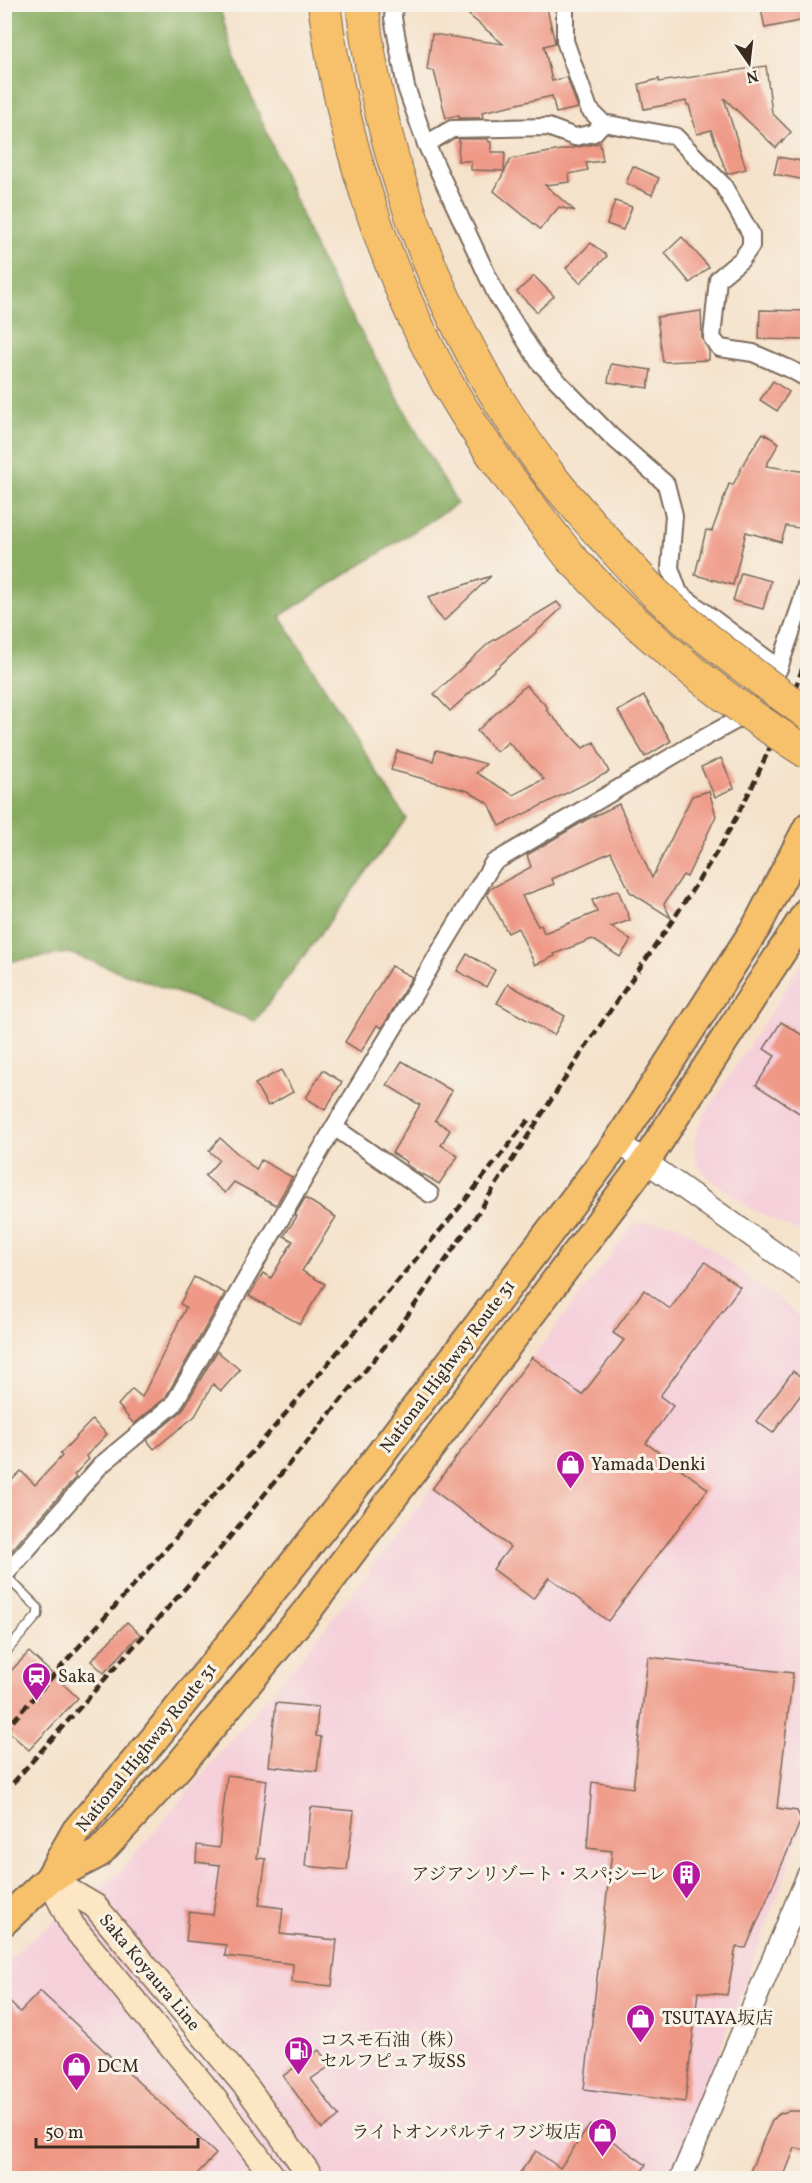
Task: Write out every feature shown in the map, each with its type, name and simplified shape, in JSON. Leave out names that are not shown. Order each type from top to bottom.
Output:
[{"type":"highway","points":[[324,4],[330,51],[349,135],[380,232],[409,307],[444,377],[475,429],[519,492],[571,558],[629,616],[728,698],[807,753]]},
{"type":"highway","points":[[362,4],[367,45],[382,122],[411,218],[441,293],[476,362],[506,411],[546,471],[654,592],[748,672],[807,714]]},
{"type":"highway","name":"National Highway Route 31","points":[[49,1879],[76,1831],[154,1739],[369,1469],[618,1142],[757,926],[807,827]]},
{"type":"highway","name":"National Highway Route 31","points":[[4,1921],[49,1879],[99,1853],[193,1749],[307,1611],[646,1161],[807,911]]},
{"type":"main road","name":"Saka Koyaura Line","points":[[49,1879],[72,1925],[213,2097],[273,2178]]},
{"type":"main road","name":"Saka Koyaura Line","points":[[49,1879],[95,1906],[248,2089],[312,2178]]},
{"type":"street","points":[[394,4],[393,18],[406,87],[426,144],[496,294],[539,362],[611,436],[666,484],[674,515],[670,568],[679,593],[779,668]]},
{"type":"street","points":[[565,4],[565,41],[589,109],[603,123],[675,136],[723,185],[752,234],[751,246],[741,260],[718,279],[712,338],[720,348],[753,353],[807,379]]},
{"type":"street","points":[[426,144],[452,129],[548,127],[575,137],[594,133],[603,123]]},
{"type":"street","points":[[762,706],[779,668],[802,601],[807,576]]},
{"type":"street","points":[[5,1575],[101,1465],[173,1405],[334,1127],[493,863],[683,750],[762,706],[807,703]]},
{"type":"street","points":[[334,1127],[430,1194]]},
{"type":"street","points":[[618,1142],[807,1276]]},
{"type":"street","points":[[681,2178],[807,1875]]},
{"type":"lane","points":[[4,1654],[38,1615],[38,1608],[5,1575]]},
{"type":"shaded area","points":[[807,955],[807,1229],[796,1231],[752,1209],[705,1175],[697,1163],[694,1143],[698,1128],[706,1113]]},
{"type":"shaded area","points":[[635,1223],[677,1223],[788,1307],[807,1325],[807,1816],[672,2178],[5,2178],[5,1964],[25,1944],[120,1872],[319,1636]]},
{"type":"green space","points":[[4,5],[219,5],[232,50],[319,257],[457,504],[280,616],[406,819],[255,1021],[69,953],[5,962]]},
{"type":"building","points":[[456,4],[546,4],[555,43],[544,46],[552,81],[567,77],[578,108],[556,113],[552,96],[482,112],[483,118],[459,118],[459,115],[446,118],[434,71],[427,70],[432,34],[503,44]]},
{"type":"building","points":[[760,4],[801,4],[805,20],[765,28]]},
{"type":"building","points":[[766,66],[772,113],[791,132],[776,148],[724,98],[746,169],[727,174],[711,130],[697,134],[686,101],[644,109],[639,84],[659,79],[659,82]]},
{"type":"building","points":[[459,139],[488,139],[491,142],[491,152],[505,152],[504,171],[471,170],[471,161],[458,161]]},
{"type":"building","points":[[600,143],[603,161],[586,163],[588,170],[569,174],[570,182],[545,185],[575,211],[559,207],[540,229],[494,191],[511,159]]},
{"type":"building","points":[[778,157],[807,162],[806,180],[774,174]]},
{"type":"building","points":[[633,166],[659,178],[652,195],[626,183]]},
{"type":"building","points":[[615,201],[632,207],[623,230],[607,224]]},
{"type":"building","points":[[682,237],[709,267],[690,283],[665,253]]},
{"type":"building","points":[[591,243],[607,256],[580,283],[566,268]]},
{"type":"building","points":[[534,276],[554,296],[537,312],[517,292]]},
{"type":"building","points":[[760,310],[807,311],[807,340],[759,339]]},
{"type":"building","points":[[701,311],[702,338],[709,351],[709,360],[663,362],[657,317]]},
{"type":"building","points":[[611,364],[651,370],[648,388],[608,382]]},
{"type":"building","points":[[773,381],[789,392],[777,411],[760,400]]},
{"type":"building","points":[[763,433],[779,443],[766,466],[807,472],[806,529],[786,526],[781,542],[746,532],[733,585],[695,575],[706,530],[712,531],[729,484],[733,485],[747,457]]},
{"type":"building","points":[[741,573],[771,581],[763,609],[733,601]]},
{"type":"building","points":[[491,576],[444,621],[428,597]]},
{"type":"building","points":[[557,602],[562,608],[450,711],[434,694],[489,643]]},
{"type":"building","points":[[526,685],[548,708],[546,710],[583,748],[594,742],[609,772],[500,826],[489,804],[468,791],[391,770],[397,751],[433,761],[436,750],[486,764],[476,773],[513,795],[544,779],[508,742],[497,752],[477,731]]},
{"type":"building","points":[[644,696],[671,741],[645,757],[618,711]]},
{"type":"building","points":[[721,758],[734,788],[715,797],[701,767]]},
{"type":"building","points":[[709,791],[716,816],[687,877],[683,875],[664,904],[671,918],[630,892],[611,852],[552,879],[554,884],[522,896],[544,933],[597,912],[592,900],[618,890],[630,920],[611,927],[631,940],[620,957],[592,939],[554,954],[555,956],[535,965],[518,928],[508,933],[487,894],[490,889],[531,867],[527,855],[586,820],[619,804],[652,878],[692,796]]},
{"type":"building","points":[[467,954],[495,970],[486,987],[457,971]]},
{"type":"building","points":[[391,966],[412,977],[382,1028],[377,1025],[361,1052],[345,1042]]},
{"type":"building","points":[[508,984],[565,1016],[554,1035],[497,1003]]},
{"type":"building","points":[[781,1022],[807,1038],[807,1118],[756,1085],[775,1056],[764,1049]]},
{"type":"building","points":[[402,1061],[452,1091],[435,1120],[450,1130],[441,1145],[458,1156],[439,1184],[423,1174],[422,1176],[406,1164],[407,1162],[392,1153],[420,1105],[387,1085]]},
{"type":"building","points":[[281,1070],[293,1092],[268,1106],[255,1084]]},
{"type":"building","points":[[323,1070],[342,1082],[325,1110],[306,1098]]},
{"type":"building","points":[[220,1138],[256,1170],[261,1160],[292,1177],[276,1205],[234,1182],[225,1193],[205,1176],[219,1160],[209,1151]]},
{"type":"building","points":[[305,1198],[336,1217],[302,1271],[325,1284],[300,1324],[249,1296],[263,1273],[271,1278],[293,1241],[284,1236]]},
{"type":"building","name":"Yamada Denki","points":[[705,1262],[740,1287],[660,1396],[673,1406],[646,1443],[708,1489],[608,1621],[549,1577],[533,1599],[493,1569],[510,1547],[432,1489],[532,1357],[582,1395],[624,1340],[613,1333],[644,1290],[670,1309]]},
{"type":"building","points":[[194,1277],[225,1293],[165,1398],[134,1424],[118,1405],[132,1389],[142,1397],[186,1307],[180,1304]]},
{"type":"building","points":[[217,1351],[240,1370],[221,1391],[213,1384],[195,1416],[154,1449],[147,1440],[182,1411]]},
{"type":"building","points":[[793,1371],[807,1382],[807,1386],[773,1433],[756,1421]]},
{"type":"building","points":[[92,1420],[107,1434],[86,1456],[89,1459],[74,1475],[76,1477],[4,1559],[4,1488],[21,1471],[35,1485]]},
{"type":"building","points":[[127,1622],[140,1634],[104,1673],[91,1661]]},
{"type":"building","points":[[29,1652],[78,1698],[29,1750],[4,1728],[4,1678]]},
{"type":"building","points":[[648,1657],[793,1673],[777,1808],[797,1811],[801,1820],[746,1948],[736,1947],[727,1995],[698,1992],[685,2102],[584,2089],[612,1851],[587,1848],[592,1782],[633,1788]]},
{"type":"building","points":[[276,1703],[318,1707],[316,1736],[321,1737],[317,1771],[269,1766]]},
{"type":"building","points":[[227,1775],[267,1780],[257,1858],[266,1859],[259,1905],[283,1908],[280,1934],[337,1940],[332,1986],[292,1982],[293,1964],[225,1956],[226,1945],[186,1941],[189,1912],[213,1915],[220,1865],[196,1862],[197,1845],[219,1848]]},
{"type":"building","points":[[311,1807],[354,1811],[347,1870],[305,1866]]},
{"type":"building","name":"DCM","points":[[40,1991],[216,2154],[193,2178],[4,2178],[4,1997],[20,2012]]},
{"type":"building","points":[[319,2050],[330,2066],[311,2079],[339,2116],[322,2129],[283,2076]]},
{"type":"building","points":[[788,2111],[807,2111],[807,2150],[795,2148],[783,2178],[747,2178],[772,2121],[779,2114]]},
{"type":"building","name":"ライトオンパルティフジ坂店","points":[[590,2125],[646,2165],[637,2178],[516,2178],[536,2151],[560,2168]]},
{"type":"railway","points":[[4,1793],[220,1549],[394,1335],[474,1219],[592,1037],[673,920],[722,844],[752,787],[789,705],[808,653]]},
{"type":"railway","points":[[4,1731],[276,1425],[459,1208],[530,1118]]},
{"type":"place","name":"Yamada Denki","points":[[570,1490]]},
{"type":"place","name":"Saka","points":[[37,1702]]},
{"type":"place","name":"アジアンリゾート・スパ;シーレ","points":[[687,1900]]},
{"type":"place","name":"TSUTAYA坂店","points":[[641,2044]]},
{"type":"place","name":"コスモ石油（株） セルフピュア坂SS","points":[[299,2076]]},
{"type":"place","name":"DCM","points":[[76,2092]]},
{"type":"place","name":"ライトオンパルティフジ坂店","points":[[602,2158]]}]
